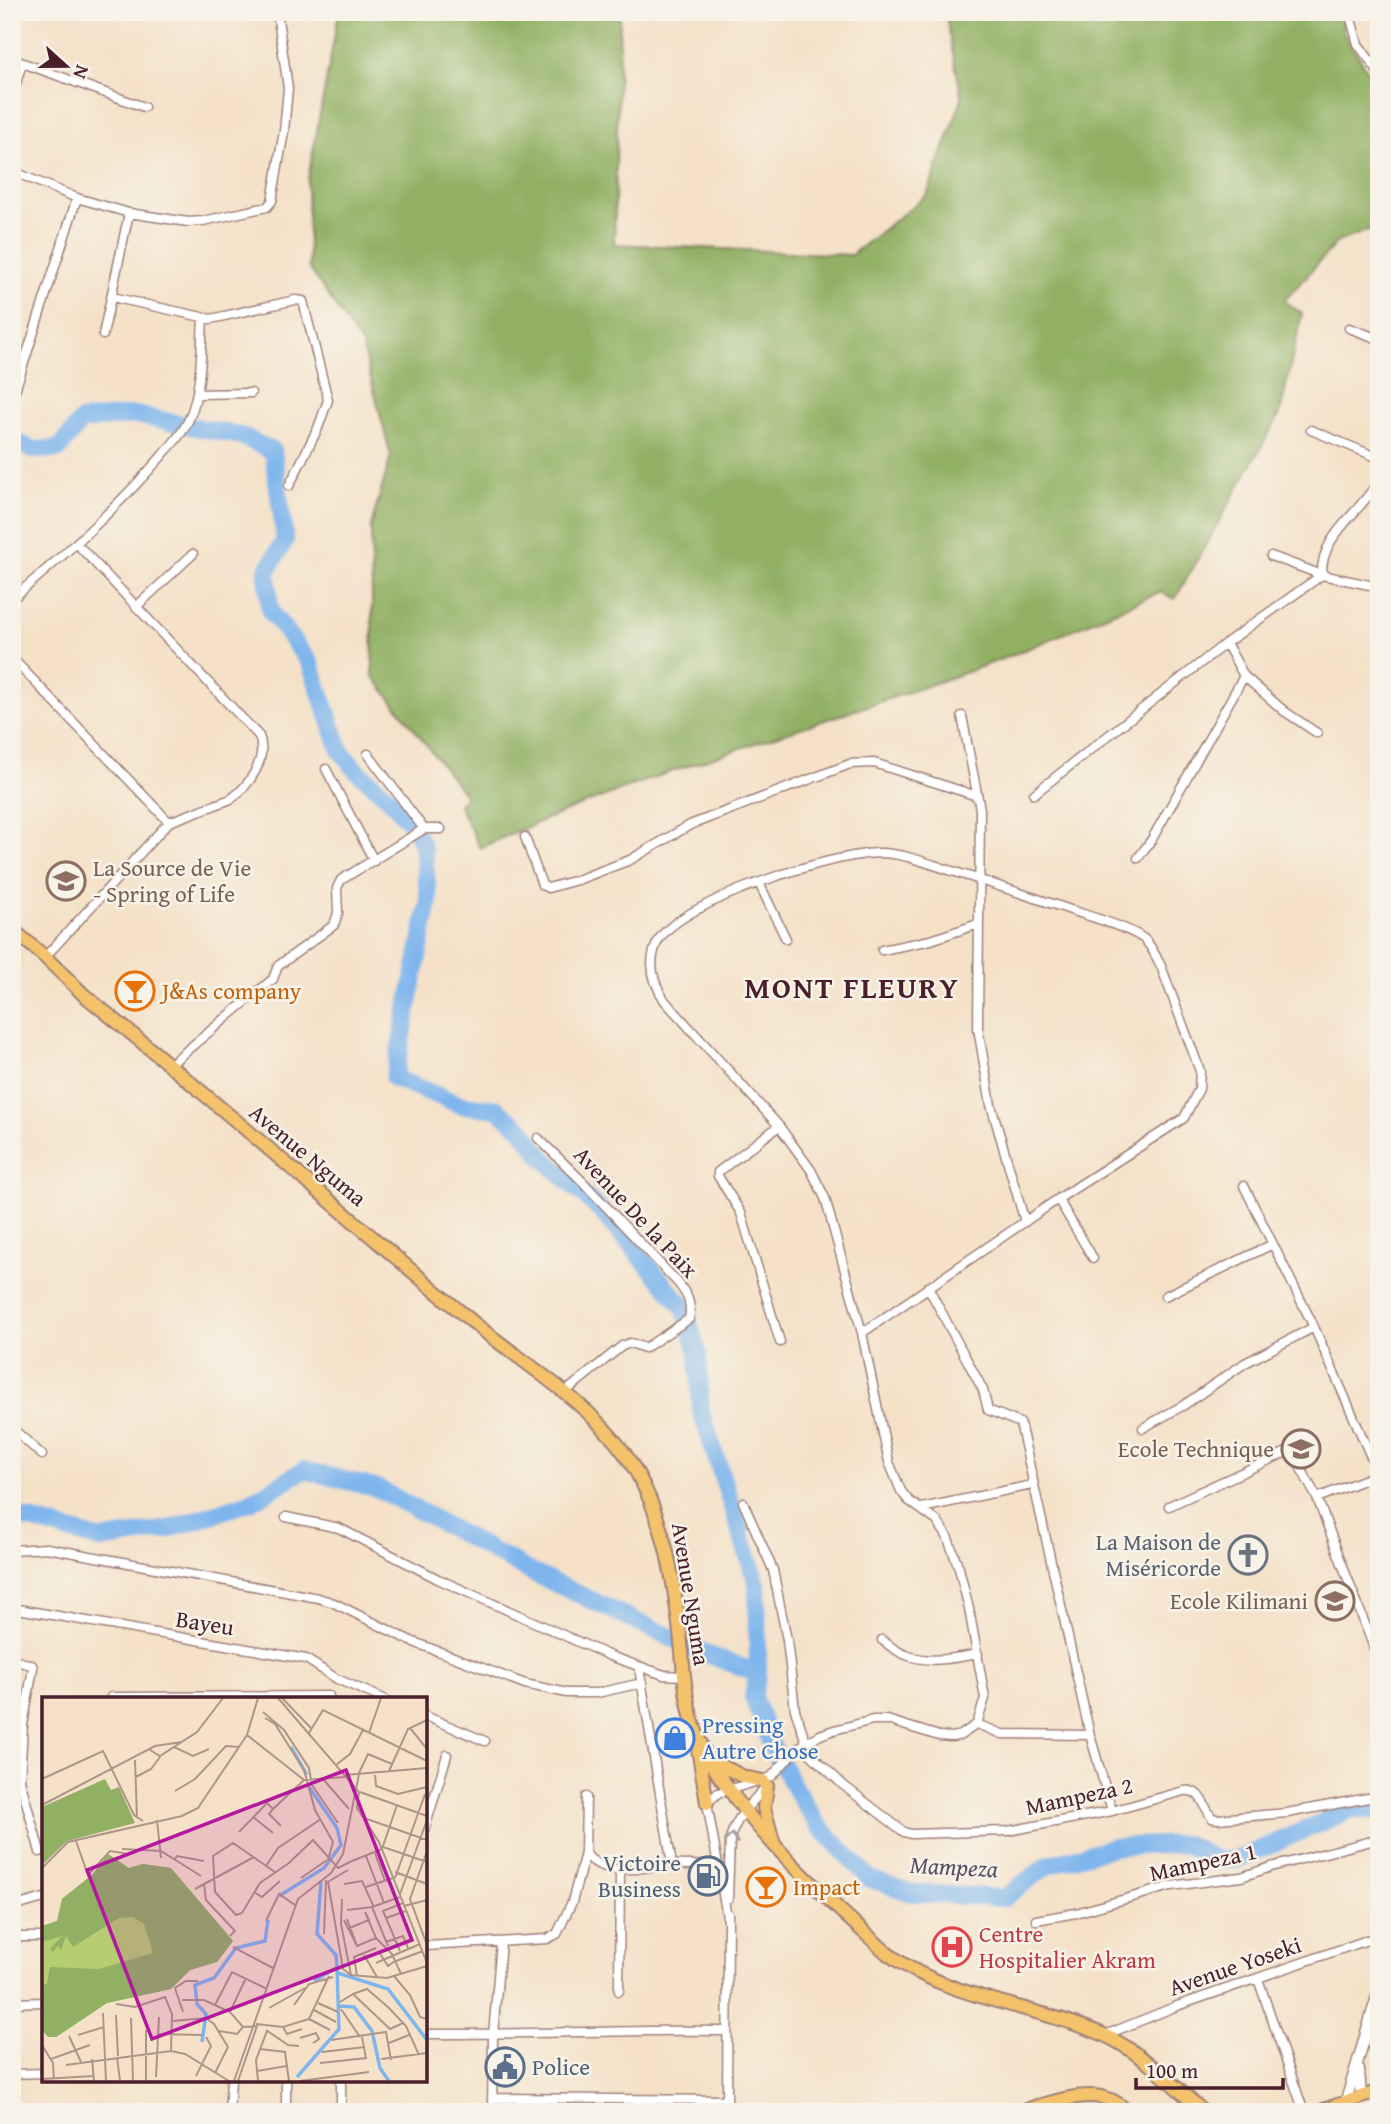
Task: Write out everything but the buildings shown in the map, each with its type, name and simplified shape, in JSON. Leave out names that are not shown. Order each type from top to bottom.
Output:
[{"type":"main road","name":"Avenue Nguma","points":[[12,929],[168,1066],[481,1329],[564,1393],[606,1430],[646,1489],[661,1525],[670,1567],[683,1676],[696,1734],[708,1759],[729,1790],[799,1872],[903,1965],[954,1989],[1105,2035],[1139,2056],[1204,2112]]},
{"type":"main road","points":[[696,1734],[707,1803]]},
{"type":"main road","points":[[708,1759],[744,1777],[769,1781],[764,1808],[774,1844]]},
{"type":"main road","points":[[1317,2112],[1344,2108],[1379,2091]]},
{"type":"main road","points":[[1019,2112],[1054,2102],[1097,2096],[1108,2098],[1128,2112]]},
{"type":"main road","points":[[1358,2112],[1361,2098]]},
{"type":"street","points":[[12,171],[77,198],[129,213],[195,222],[265,208],[271,204],[284,131],[288,88],[276,12]]},
{"type":"street","points":[[1349,12],[1358,44],[1379,73]]},
{"type":"street","points":[[12,59],[144,107]]},
{"type":"street","points":[[12,97],[22,63]]},
{"type":"street","points":[[12,400],[77,198]]},
{"type":"street","points":[[103,335],[129,213]]},
{"type":"street","points":[[112,297],[218,319],[295,300],[303,301],[328,400],[318,428],[289,486]]},
{"type":"street","points":[[12,599],[76,544],[144,476],[183,430],[197,394],[203,318]]},
{"type":"street","points":[[1349,328],[1379,339]]},
{"type":"street","points":[[197,394],[251,393]]},
{"type":"street","points":[[1311,430],[1379,458]]},
{"type":"street","points":[[1322,575],[1321,562],[1328,545],[1379,480]]},
{"type":"street","points":[[45,957],[169,822],[224,802],[238,794],[259,764],[262,746],[259,736],[76,544]]},
{"type":"street","points":[[136,607],[193,554]]},
{"type":"street","points":[[1271,556],[1322,575],[1379,587]]},
{"type":"street","points":[[1034,794],[1226,643],[1322,575]]},
{"type":"street","points":[[1226,643],[1244,676],[1284,711],[1317,733]]},
{"type":"street","points":[[12,658],[169,822]]},
{"type":"street","points":[[1138,858],[1152,839],[1244,676]]},
{"type":"street","points":[[962,716],[980,808],[978,1028],[991,1105],[1025,1222]]},
{"type":"street","points":[[368,754],[421,831]]},
{"type":"street","points":[[525,837],[542,885],[548,888],[630,860],[690,825],[850,764],[874,763],[977,796]]},
{"type":"street","points":[[326,769],[374,860]]},
{"type":"street","points":[[168,1066],[273,979],[278,966],[331,929],[337,919],[339,884],[421,831],[441,829]]},
{"type":"street","points":[[727,2112],[727,1917],[730,1839],[744,1810],[801,1747],[834,1730],[873,1720],[897,1722],[939,1736],[952,1737],[961,1735],[976,1724],[985,1698],[959,1567],[947,1536],[937,1521],[908,1500],[896,1483],[862,1333],[825,1198],[811,1170],[779,1126],[665,1001],[652,974],[658,941],[678,921],[732,893],[816,863],[864,853],[906,856],[1084,915],[1144,939],[1161,966],[1200,1071],[1199,1089],[1184,1118],[1058,1199],[862,1333]]},
{"type":"street","points":[[759,883],[786,939]]},
{"type":"street","points":[[882,950],[931,940],[978,923]]},
{"type":"street","points":[[779,1126],[718,1172],[718,1177],[741,1213],[780,1342]]},
{"type":"street","name":"Avenue De la Paix","points":[[538,1138],[580,1179],[689,1297],[687,1320],[645,1348],[630,1343],[622,1346],[564,1393]]},
{"type":"street","points":[[1244,1186],[1314,1327],[1375,1466],[1371,1477],[1317,1498]]},
{"type":"street","points":[[1058,1199],[1093,1258]]},
{"type":"street","points":[[1165,1296],[1273,1244]]},
{"type":"street","points":[[928,1287],[983,1390],[988,1410],[1020,1423],[1090,1735],[1112,1811]]},
{"type":"street","points":[[1143,1428],[1184,1405],[1245,1363],[1314,1327]]},
{"type":"street","points":[[12,1428],[42,1455]]},
{"type":"street","points":[[1168,1506],[1291,1450],[1317,1498],[1379,1661]]},
{"type":"street","points":[[922,1508],[1032,1485]]},
{"type":"street","points":[[743,1502],[773,1570],[787,1640],[794,1710],[801,1747]]},
{"type":"street","points":[[286,1517],[340,1528],[438,1579],[639,1668],[664,1675],[683,1676]]},
{"type":"street","points":[[12,1550],[47,1548],[318,1598],[436,1651],[525,1684],[567,1693],[597,1693],[642,1683]]},
{"type":"street","name":"Bayeu","points":[[12,1608],[298,1658],[316,1664],[337,1679],[379,1697]]},
{"type":"street","points":[[882,1640],[905,1655],[928,1660],[978,1654]]},
{"type":"street","points":[[12,1660],[32,1665],[33,1668],[17,1747],[16,1781],[40,1852]]},
{"type":"street","points":[[639,1668],[672,1865]]},
{"type":"street","points":[[329,1697],[337,1679]]},
{"type":"street","points":[[427,1717],[485,1741]]},
{"type":"street","points":[[12,1723],[23,1725]]},
{"type":"street","points":[[976,1724],[1002,1734],[1090,1735]]},
{"type":"street","name":"Mampeza 2","points":[[801,1747],[904,1832],[912,1834],[997,1833],[1112,1811],[1184,1790],[1199,1794],[1212,1818],[1218,1819],[1287,1813],[1379,1796]]},
{"type":"street","points":[[427,1821],[447,1755]]},
{"type":"street","points":[[727,1917],[707,1803],[714,1795],[769,1781]]},
{"type":"street","points":[[427,1946],[547,1939],[556,1934],[572,1902],[585,1853],[586,1797]]},
{"type":"street","name":"Mampeza 1","points":[[1036,1920],[1076,1913],[1171,1886],[1241,1877],[1379,1839]]},
{"type":"street","points":[[585,1853],[595,1863],[620,1870],[672,1865],[719,1867]]},
{"type":"street","points":[[620,1870],[620,1992]]},
{"type":"street","points":[[12,1907],[42,1899]]},
{"type":"street","name":"Avenue Yoseki","points":[[1105,2035],[1177,2006],[1379,1936]]},
{"type":"street","points":[[20,1937],[42,1937]]},
{"type":"street","points":[[492,2112],[493,2035],[501,1942]]},
{"type":"street","points":[[1258,1979],[1304,2112]]},
{"type":"street","points":[[1344,2108],[1379,1990]]},
{"type":"street","points":[[12,2003],[42,2002]]},
{"type":"street","points":[[427,2034],[493,2035],[659,2030],[727,2032]]},
{"type":"street","points":[[1359,2054],[1361,2098]]},
{"type":"street","points":[[12,2074],[42,2073]]},
{"type":"street","points":[[229,2112],[230,2082]]},
{"type":"street","points":[[286,2082],[286,2112]]},
{"type":"street","points":[[341,2082],[341,2112]]},
{"type":"street","points":[[492,2098],[727,2099]]},
{"type":"green space","points":[[339,12],[620,12],[614,244],[851,255],[927,195],[962,99],[945,12],[1342,12],[1343,32],[1379,88],[1379,226],[1337,242],[1284,301],[1302,314],[1280,414],[1175,599],[1160,592],[994,662],[606,795],[480,848],[459,805],[466,796],[373,676],[371,526],[391,456],[362,345],[309,268],[307,184]]},
{"type":"waterway","points":[[12,440],[33,450],[59,449],[81,421],[135,415],[241,436],[273,451],[285,540],[267,571],[270,611],[310,663],[340,750],[356,770],[388,797],[414,827],[423,848],[429,902],[394,1078],[461,1105],[497,1109],[521,1128],[542,1157],[599,1209],[684,1307],[698,1353],[701,1411],[757,1584],[758,1673],[753,1697],[771,1744],[818,1825],[870,1879],[912,1893],[1004,1898],[1048,1865],[1113,1847],[1186,1844],[1216,1860],[1236,1860],[1350,1810],[1379,1810]]},
{"type":"waterway","points":[[13,1515],[101,1540],[169,1529],[250,1502],[304,1470],[379,1489],[531,1572],[674,1639]]},
{"type":"waterway","points":[[692,1649],[758,1673]]},
{"type":"place","name":"La Source de Vie - Spring of Life","points":[[66,881]]},
{"type":"place","name":"J&As company","points":[[135,991]]},
{"type":"place","name":"Ecole Technique","points":[[1301,1449]]},
{"type":"place","name":"La Maison de Miséricorde","points":[[1248,1555]]},
{"type":"place","name":"Ecole Kilimani","points":[[1335,1601]]},
{"type":"place","name":"Pressing Autre Chose","points":[[675,1738]]},
{"type":"place","name":"Victoire Business","points":[[708,1876]]},
{"type":"place","name":"Impact","points":[[766,1887]]},
{"type":"place","name":"Centre Hospitalier Akram","points":[[952,1947]]},
{"type":"place","name":"Police","points":[[505,2067]]},
{"type":"district","name":"MONT FLEURY","points":[[852,988]]},
{"type":"water label","name":"Mampeza","points":[[954,1867]]}]
